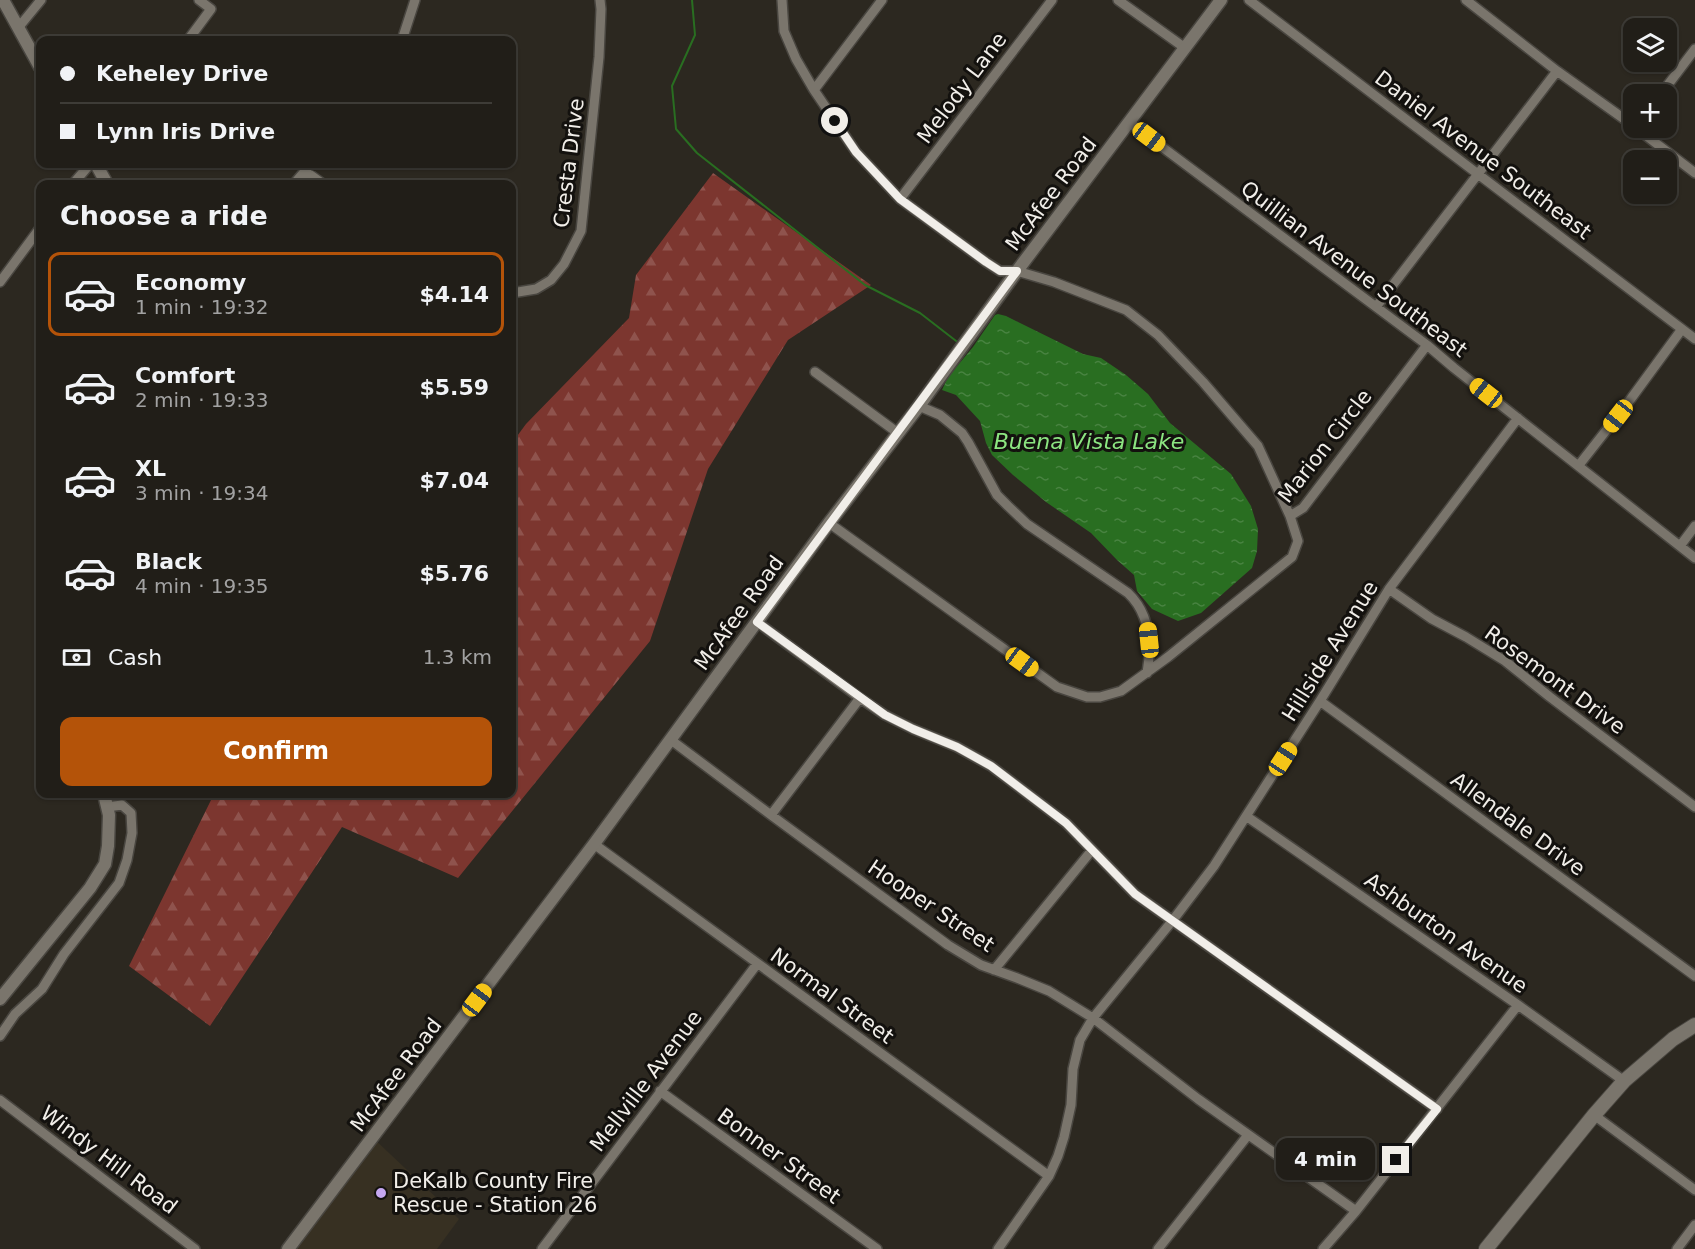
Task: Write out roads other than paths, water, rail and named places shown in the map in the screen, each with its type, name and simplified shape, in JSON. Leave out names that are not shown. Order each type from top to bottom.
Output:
[{"type":"main road","points":[[1486,1249],[1594,1114],[1624,1081],[1672,1040],[1695,1025]]},
{"type":"street","points":[[3,0],[36,60]]},
{"type":"street","points":[[18,28],[41,0]]},
{"type":"street","points":[[191,36],[211,9],[199,0]]},
{"type":"street","points":[[403,36],[415,0]]},
{"type":"street","name":"Cresta Drive","points":[[516,292],[536,289],[551,280],[564,264],[581,231],[599,57],[600,0]]},
{"type":"street","points":[[782,0],[784,31],[796,60],[856,152],[900,199],[1000,271],[1017,271],[1054,282],[1126,310],[1158,335],[1203,382],[1258,446],[1290,516]]},
{"type":"street","points":[[814,90],[882,0]]},
{"type":"street","name":"Melody Lane","points":[[900,199],[1052,0]]},
{"type":"street","points":[[1118,0],[1185,48]]},
{"type":"street","name":"McAfee Road","points":[[288,1249],[594,844],[829,523],[919,406],[1017,271],[1221,0]]},
{"type":"street","name":"Daniel Avenue Southeast","points":[[1249,0],[1695,339]]},
{"type":"street","points":[[1466,0],[1557,71],[1623,118]]},
{"type":"street","points":[[1669,84],[1695,49]]},
{"type":"street","points":[[1376,307],[1557,71]]},
{"type":"street","name":"Quillian Avenue Southeast","points":[[1130,123],[1427,345],[1695,558]]},
{"type":"street","points":[[1649,138],[1695,173]]},
{"type":"street","points":[[76,180],[87,168]]},
{"type":"street","points":[[297,180],[307,168]]},
{"type":"street","points":[[309,168],[319,180]]},
{"type":"street","points":[[0,282],[36,233]]},
{"type":"street","points":[[1579,465],[1682,329]]},
{"type":"street","name":"Marion Circle","points":[[829,523],[1057,687],[1077,694],[1100,697],[1121,691],[1292,557],[1298,541],[1290,516],[1303,508],[1427,345]]},
{"type":"street","points":[[814,372],[898,433]]},
{"type":"street","points":[[919,406],[940,415],[962,434],[998,495],[1008,507],[1027,524],[1135,600],[1148,625],[1147,672]]},
{"type":"street","name":"Hillside Avenue","points":[[998,1249],[1049,1176],[1058,1156],[1071,1105],[1073,1070],[1080,1040],[1093,1018],[1214,866],[1320,701],[1389,588],[1518,418]]},
{"type":"street","points":[[1680,546],[1695,526]]},
{"type":"street","name":"Rosemont Drive","points":[[1389,588],[1432,619],[1505,661],[1695,807]]},
{"type":"street","points":[[757,622],[885,715],[957,747],[991,766],[1066,823],[1135,894],[1437,1109]]},
{"type":"street","points":[[771,815],[860,698]]},
{"type":"street","name":"Allendale Drive","points":[[1320,701],[1695,976]]},
{"type":"street","name":"Hooper Street","points":[[671,740],[948,945],[981,965],[1049,991],[1093,1018],[1248,1135],[1356,1211]]},
{"type":"street","points":[[0,999],[90,888],[105,864],[109,817],[105,798]]},
{"type":"street","points":[[0,1036],[15,1014],[42,989],[64,954],[119,883],[127,860],[132,833],[131,813],[122,805],[107,807]]},
{"type":"street","name":"Ashburton Avenue","points":[[1246,816],[1624,1081]]},
{"type":"street","name":"Normal Street","points":[[594,844],[1049,1176]]},
{"type":"street","points":[[994,970],[1092,850]]},
{"type":"street","name":"Mellville Avenue","points":[[542,1249],[757,964]]},
{"type":"street","points":[[1323,1249],[1356,1211],[1518,1005]]},
{"type":"street","name":"Bonner Street","points":[[660,1091],[877,1249]]},
{"type":"street","name":"Windy Hill Road","points":[[0,1100],[195,1249]]},
{"type":"street","points":[[1594,1114],[1695,1190]]},
{"type":"street","points":[[1158,1249],[1248,1135]]},
{"type":"street","points":[[1677,1249],[1695,1225]]},
{"type":"water","name":"Buena Vista Lake","points":[[998,314],[1083,354],[1101,358],[1126,375],[1148,394],[1170,423],[1231,474],[1251,506],[1258,529],[1257,551],[1252,568],[1201,613],[1178,621],[1152,609],[1137,591],[1134,575],[1091,533],[1046,502],[992,455],[980,421],[956,395],[942,390],[948,377]]},
{"type":"waterway","points":[[692,0],[695,35],[672,86],[676,129],[697,153],[865,285],[920,313],[960,344]]},
{"type":"place","name":"DeKalb County Fire Rescue - Station 26","points":[[381,1193]]}]
